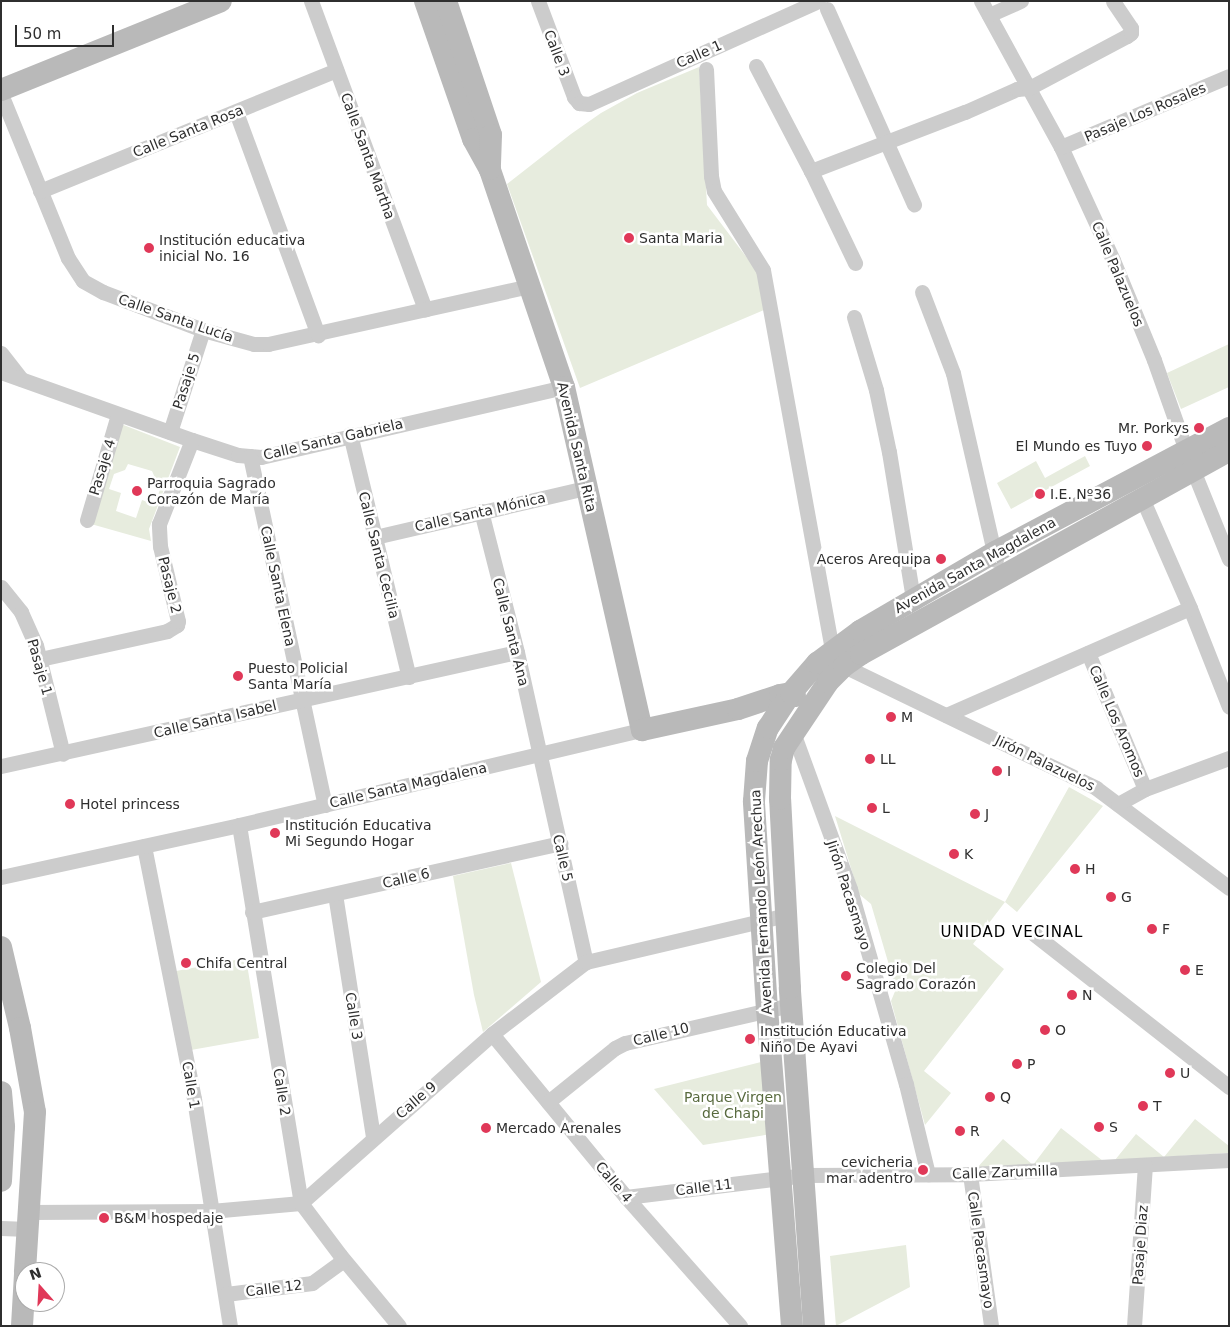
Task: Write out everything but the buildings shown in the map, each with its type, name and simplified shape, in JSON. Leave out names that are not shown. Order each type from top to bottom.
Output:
[{"type":"main road","points":[[1,90],[221,1]]},
{"type":"main road","name":"Avenida Santa Rita","points":[[425,1],[473,139],[490,170],[564,387],[642,730]]},
{"type":"main road","name":"Avenida Santa Rita","points":[[446,1],[491,135],[490,170]]},
{"type":"main road","name":"Avenida Santa Magdalena","points":[[794,735],[838,658],[861,654],[1142,498],[1229,428]]},
{"type":"main road","name":"Avenida Santa Magdalena","points":[[772,721],[790,693],[838,658],[913,598],[995,552],[1190,460],[1229,451]]},
{"type":"main road","points":[[790,693],[810,706]]},
{"type":"main road","name":"Calle Santa Magdalena","points":[[642,730],[738,710],[773,696],[790,693]]},
{"type":"main road","points":[[738,710],[772,721],[794,735]]},
{"type":"main road","name":"Avenida Fernando León Arechua","points":[[772,721],[761,746],[754,780],[760,921],[792,1326]]},
{"type":"main road","name":"Avenida Fernando León Arechua","points":[[794,735],[784,748],[780,779],[791,1005],[814,1326]]},
{"type":"main road","points":[[1,947],[22,1036],[34,1112],[26,1262]]},
{"type":"main road","points":[[1,1092],[1,1181]]},
{"type":"main road","points":[[22,1326],[23,1312]]},
{"type":"street","name":"Calle Santa Martha","points":[[311,1],[425,310]]},
{"type":"street","name":"Calle 3","points":[[538,1],[574,97],[579,103]]},
{"type":"street","name":"Calle Palazuelos","points":[[981,1],[1061,147],[1131,303],[1229,559]]},
{"type":"street","points":[[989,15],[1021,1]]},
{"type":"street","points":[[811,171],[1018,89],[1029,88],[1131,33],[1131,28],[1113,1]]},
{"type":"street","name":"Calle 1","points":[[579,103],[589,104],[823,5]]},
{"type":"street","points":[[823,5],[914,204]]},
{"type":"street","points":[[756,66],[811,171],[855,263]]},
{"type":"street","points":[[706,69],[711,176],[714,191],[763,270],[838,658]]},
{"type":"street","name":"Calle Santa Rosa","points":[[40,191],[336,70]]},
{"type":"street","name":"Pasaje Los Rosales","points":[[1061,147],[1229,76]]},
{"type":"street","name":"Calle Santa Lucía","points":[[1,94],[68,258],[83,281],[102,292],[203,330],[254,344],[268,344],[318,335],[530,286]]},
{"type":"street","points":[[236,112],[318,335]]},
{"type":"street","points":[[922,292],[953,373],[1000,576]]},
{"type":"street","points":[[854,318],[876,390],[913,598]]},
{"type":"street","name":"Pasaje 5","points":[[170,432],[203,330]]},
{"type":"street","points":[[1,353],[21,379]]},
{"type":"street","name":"Calle Santa Gabriela","points":[[1,372],[192,440],[250,456],[278,454],[350,434],[564,387]]},
{"type":"street","name":"Pasaje 4","points":[[86,520],[118,415]]},
{"type":"street","name":"Calle Santa Cecilia","points":[[350,434],[408,676]]},
{"type":"street","name":"Pasaje 2","points":[[40,659],[167,631],[177,625],[178,621],[160,546],[159,524],[192,440]]},
{"type":"street","name":"Calle Santa Elena","points":[[250,456],[325,804]]},
{"type":"street","name":"Calle Santa Mónica","points":[[375,537],[586,488]]},
{"type":"street","points":[[1142,498],[1190,608],[1229,707]]},
{"type":"street","name":"Calle Santa Ana","points":[[481,511],[517,652],[540,754]]},
{"type":"street","name":"Pasaje 1","points":[[1,587],[20,612],[40,659],[63,754]]},
{"type":"street","points":[[946,715],[1190,608]]},
{"type":"street","name":"Calle Santa Isabel","points":[[1,766],[63,754],[517,652]]},
{"type":"street","name":"Calle Los Aromos","points":[[1088,653],[1145,789]]},
{"type":"street","name":"Jirón Palazuelos","points":[[838,658],[946,715],[1096,788],[1229,888]]},
{"type":"street","name":"Calle Santa Magdalena","points":[[1,877],[239,825],[642,730]]},
{"type":"street","name":"Jirón Pacasmayo","points":[[794,735],[850,890],[906,1084],[928,1174]]},
{"type":"street","name":"Calle 5","points":[[540,754],[586,962]]},
{"type":"street","points":[[1118,804],[1145,789],[1229,758]]},
{"type":"street","name":"Calle 2","points":[[239,825],[301,1203],[344,1260],[399,1326]]},
{"type":"street","name":"Calle 6","points":[[252,912],[560,843]]},
{"type":"street","name":"Calle 1","points":[[144,846],[194,1099],[230,1326]]},
{"type":"street","name":"Calle 3","points":[[335,894],[373,1138]]},
{"type":"street","name":"Calle 9","points":[[301,1203],[492,1034],[586,962],[787,915]]},
{"type":"street","points":[[1034,934],[1229,1088]]},
{"type":"street","name":"Calle 10","points":[[548,1102],[615,1048],[625,1043],[791,1005]]},
{"type":"street","name":"Calle 4","points":[[492,1034],[626,1197],[740,1326]]},
{"type":"street","name":"Calle Zarumilla","points":[[781,1178],[804,1175],[970,1174],[1229,1160]]},
{"type":"street","name":"Pasaje Diaz","points":[[1134,1326],[1146,1165]]},
{"type":"street","name":"Calle Pacasmayo","points":[[970,1174],[991,1326]]},
{"type":"street","name":"Calle 11","points":[[626,1197],[781,1178]]},
{"type":"street","points":[[1,1228],[29,1220],[211,1211],[301,1203]]},
{"type":"street","name":"Calle 12","points":[[226,1294],[312,1283],[344,1260]]},
{"type":"green space","name":"Santa Maria","points":[[699,67],[707,205],[757,271],[764,310],[580,388],[507,184],[601,113],[637,93]]},
{"type":"green space","points":[[1229,344],[1229,387],[1181,409],[1167,373]]},
{"type":"green space","points":[[121,424],[180,447],[149,529],[151,541],[91,524]],"holes":[[[128,464],[152,471],[160,489],[155,505],[142,500],[136,518],[116,511],[121,493],[109,489],[114,474],[125,470]]]},
{"type":"green space","points":[[1085,456],[1090,466],[1011,509],[997,483],[1036,461],[1045,478]]},
{"type":"green space","points":[[1069,787],[1103,806],[1017,912],[1005,902]]},
{"type":"green space","points":[[835,816],[1005,902],[973,944],[1004,969],[924,1071],[951,1093],[925,1125],[891,1001],[896,989],[871,904],[859,894]]},
{"type":"green space","points":[[511,863],[541,982],[483,1032],[474,995],[453,876]]},
{"type":"green space","points":[[246,958],[259,1038],[191,1050],[176,971]]},
{"type":"green space","name":"Parque Virgen de Chapi","points":[[765,1061],[771,1134],[703,1145],[654,1089]]},
{"type":"green space","points":[[1195,1119],[1229,1146],[1229,1153],[1164,1157]]},
{"type":"green space","points":[[1061,1128],[1103,1161],[976,1169],[1003,1139],[1033,1165]]},
{"type":"green space","points":[[1136,1134],[1164,1157],[1115,1160]]},
{"type":"green space","points":[[906,1245],[910,1287],[836,1326],[830,1256]]},
{"type":"place","name":"Santa Maria","points":[[629,238]]},
{"type":"place","name":"Institución educativa inicial No. 16","points":[[149,248]]},
{"type":"place","name":"Mr. Porkys","points":[[1199,428]]},
{"type":"place","name":"El Mundo es Tuyo","points":[[1147,446]]},
{"type":"place","name":"Parroquia Sagrado Corazón de María","points":[[137,491]]},
{"type":"place","name":"I.E. Nº36","points":[[1040,494]]},
{"type":"place","name":"Aceros Arequipa","points":[[941,559]]},
{"type":"place","name":"Puesto Policial Santa María","points":[[238,676]]},
{"type":"place","name":"M","points":[[891,717]]},
{"type":"place","name":"LL","points":[[870,759]]},
{"type":"place","name":"I","points":[[997,771]]},
{"type":"place","name":"Hotel princess","points":[[70,804]]},
{"type":"place","name":"L","points":[[872,808]]},
{"type":"place","name":"J","points":[[975,814]]},
{"type":"place","name":"Institución Educativa Mi Segundo Hogar","points":[[275,833]]},
{"type":"place","name":"K","points":[[954,854]]},
{"type":"place","name":"H","points":[[1075,869]]},
{"type":"place","name":"G","points":[[1111,897]]},
{"type":"place","name":"F","points":[[1152,929]]},
{"type":"place","name":"Chifa Central","points":[[186,963]]},
{"type":"place","name":"E","points":[[1185,970]]},
{"type":"place","name":"Colegio Del Sagrado Corazón","points":[[846,976]]},
{"type":"place","name":"N","points":[[1072,995]]},
{"type":"place","name":"O","points":[[1045,1030]]},
{"type":"place","name":"Institución Educativa Niño De Ayavi","points":[[750,1039]]},
{"type":"place","name":"P","points":[[1017,1064]]},
{"type":"place","name":"U","points":[[1170,1073]]},
{"type":"place","name":"Q","points":[[990,1097]]},
{"type":"place","name":"T","points":[[1143,1106]]},
{"type":"place","name":"S","points":[[1099,1127]]},
{"type":"place","name":"Mercado Arenales","points":[[486,1128]]},
{"type":"place","name":"R","points":[[960,1131]]},
{"type":"place","name":"cevicheria mar adentro","points":[[923,1170]]},
{"type":"place","name":"B&M hospedaje","points":[[104,1218]]},
{"type":"district","name":"UNIDAD VECINAL","points":[[1012,933]]}]
